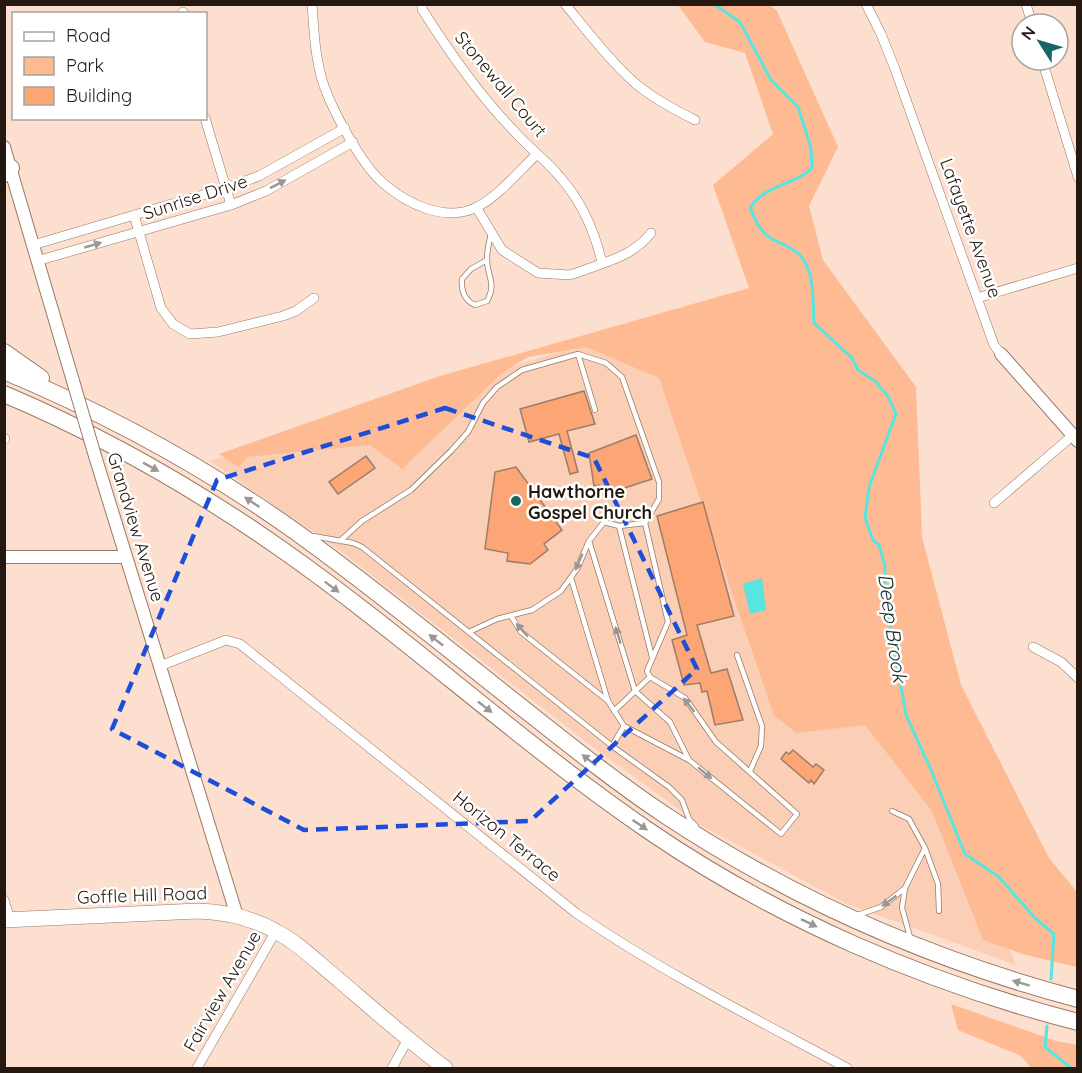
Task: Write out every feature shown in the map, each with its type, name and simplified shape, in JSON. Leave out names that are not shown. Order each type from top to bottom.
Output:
[{"type":"highway","points":[[4,352],[95,412],[198,468],[296,532],[603,771],[665,815],[730,855],[798,893],[913,946],[974,969],[1077,999]]},
{"type":"highway","points":[[4,371],[95,412]]},
{"type":"highway","points":[[4,394],[82,430],[186,487],[285,552],[597,794],[652,833],[719,875],[788,912],[895,962],[996,999],[1077,1022]]},
{"type":"main road","name":"Goffle Hill Road","points":[[7,920],[198,911],[237,916],[255,921],[276,931],[300,948],[445,1068]]},
{"type":"street","points":[[312,4],[318,61],[333,108],[353,142],[382,182],[414,204],[445,213],[476,207],[494,194],[537,154]]},
{"type":"street","name":"Stonewall Court","points":[[422,4],[422,9],[447,48],[514,131],[561,177],[577,200],[597,241],[602,263]]},
{"type":"street","points":[[565,4],[610,58],[637,84],[668,106],[695,120]]},
{"type":"street","name":"Lafayette Avenue","points":[[866,4],[896,69],[994,345],[1075,439]]},
{"type":"street","points":[[1046,72],[1077,177]]},
{"type":"street","points":[[206,120],[231,205]]},
{"type":"street","name":"Sunrise Drive","points":[[33,245],[259,176],[345,128]]},
{"type":"street","name":"Sunrise Drive","points":[[37,261],[231,205],[266,191],[353,142]]},
{"type":"street","name":"Grandview Avenue","points":[[4,147],[7,172],[33,245],[95,456],[237,916]]},
{"type":"street","points":[[476,207],[502,250],[538,273],[569,275],[626,255],[640,246],[651,233]]},
{"type":"street","points":[[134,215],[161,308],[173,324],[190,334],[218,332],[283,316],[296,311],[314,298]]},
{"type":"street","points":[[977,298],[1077,268]]},
{"type":"street","points":[[4,403],[82,430]]},
{"type":"street","points":[[994,504],[1075,439]]},
{"type":"street","points":[[4,557],[126,557]]},
{"type":"street","name":"Horizon Terrace","points":[[160,666],[226,640],[240,644],[595,926],[662,968],[847,1068]]},
{"type":"street","points":[[1033,647],[1062,662],[1077,678]]},
{"type":"street","points":[[4,900],[7,920]]},
{"type":"street","name":"Fairview Avenue","points":[[197,1068],[276,931]]},
{"type":"street","points":[[392,1068],[408,1039]]},
{"type":"lane","points":[[487,260],[471,269],[462,279],[464,295],[469,303],[475,305],[486,301],[492,291],[487,260],[491,232]]},
{"type":"lane","points":[[578,354],[595,410]]},
{"type":"lane","points":[[340,541],[362,521],[411,490],[468,432],[483,403],[497,387],[522,370],[578,354],[606,363],[622,377],[659,482],[659,500],[645,523],[668,622],[647,671],[650,677],[685,698],[716,742],[798,814],[781,834],[689,760],[624,726],[608,701],[521,632],[511,616]]},
{"type":"lane","points":[[468,632],[497,619],[532,610],[561,591],[577,569],[589,541],[604,522],[619,526],[645,523]]},
{"type":"lane","points":[[619,526],[652,657]]},
{"type":"lane","points":[[296,532],[362,547],[612,746],[677,794],[689,819],[730,855]]},
{"type":"lane","points":[[589,541],[635,691],[670,722],[689,760]]},
{"type":"lane","points":[[571,578],[608,701]]},
{"type":"lane","points":[[737,655],[762,726],[761,746],[750,771]]},
{"type":"lane","points":[[615,711],[650,677]]},
{"type":"lane","points":[[612,746],[624,726]]},
{"type":"lane","points":[[892,811],[909,819],[925,848],[938,884],[939,911]]},
{"type":"lane","points":[[913,946],[902,908],[905,888],[925,848]]},
{"type":"lane","points":[[850,918],[881,907],[905,888]]},
{"type":"highlighted area","points":[[445,408],[594,458],[697,669],[530,821],[304,830],[112,729],[217,480]]},
{"type":"shaded area","points":[[750,292],[1016,965],[847,904],[702,826],[594,748],[337,548],[210,461]]},
{"type":"green space","points":[[678,5],[770,5],[777,11],[838,147],[809,206],[823,260],[916,387],[922,537],[961,685],[1049,858],[1077,892],[1077,967],[1026,955],[983,940],[932,811],[865,725],[797,733],[774,716],[659,378],[586,347],[528,357],[502,373],[402,469],[370,445],[247,457],[239,467],[219,454],[440,376],[749,288],[713,185],[773,134],[745,53],[705,42]]},
{"type":"green space","points":[[951,1004],[1056,1041],[1077,1045],[1077,1068],[1031,1068],[1021,1056],[958,1030]]},
{"type":"water","points":[[762,578],[766,610],[750,614],[743,584]]},
{"type":"building","points":[[584,391],[595,424],[567,431],[578,472],[570,474],[559,434],[529,442],[520,409]]},
{"type":"building","points":[[636,435],[652,479],[603,495],[599,485],[594,486],[589,453]]},
{"type":"building","points":[[366,456],[375,468],[338,494],[329,482]]},
{"type":"building","name":"Hawthorne Gospel Church","points":[[516,467],[562,530],[544,544],[548,550],[530,564],[507,561],[508,553],[485,549],[495,472]]},
{"type":"building","points":[[703,502],[734,616],[697,625],[711,673],[727,669],[743,720],[715,725],[707,691],[702,692],[700,683],[684,685],[672,640],[687,635],[657,516]]},
{"type":"building","points":[[793,750],[813,767],[816,764],[824,770],[814,784],[811,780],[809,783],[781,759],[786,752],[789,754]]},
{"type":"waterway","name":"Deep Brook","points":[[714,4],[740,22],[771,80],[798,107],[811,148],[812,168],[805,174],[763,194],[750,208],[766,235],[792,249],[804,261],[812,282],[814,323],[852,358],[858,370],[875,381],[888,396],[896,414],[869,487],[865,518],[873,540],[879,545],[885,566],[885,597],[906,715],[965,854],[999,877],[1035,918],[1054,934],[1051,979]]},
{"type":"waterway","name":"Deep Brook","points":[[1047,1026],[1045,1047],[1071,1068]]},
{"type":"place","name":"Hawthorne Gospel Church","points":[[516,501]]}]
